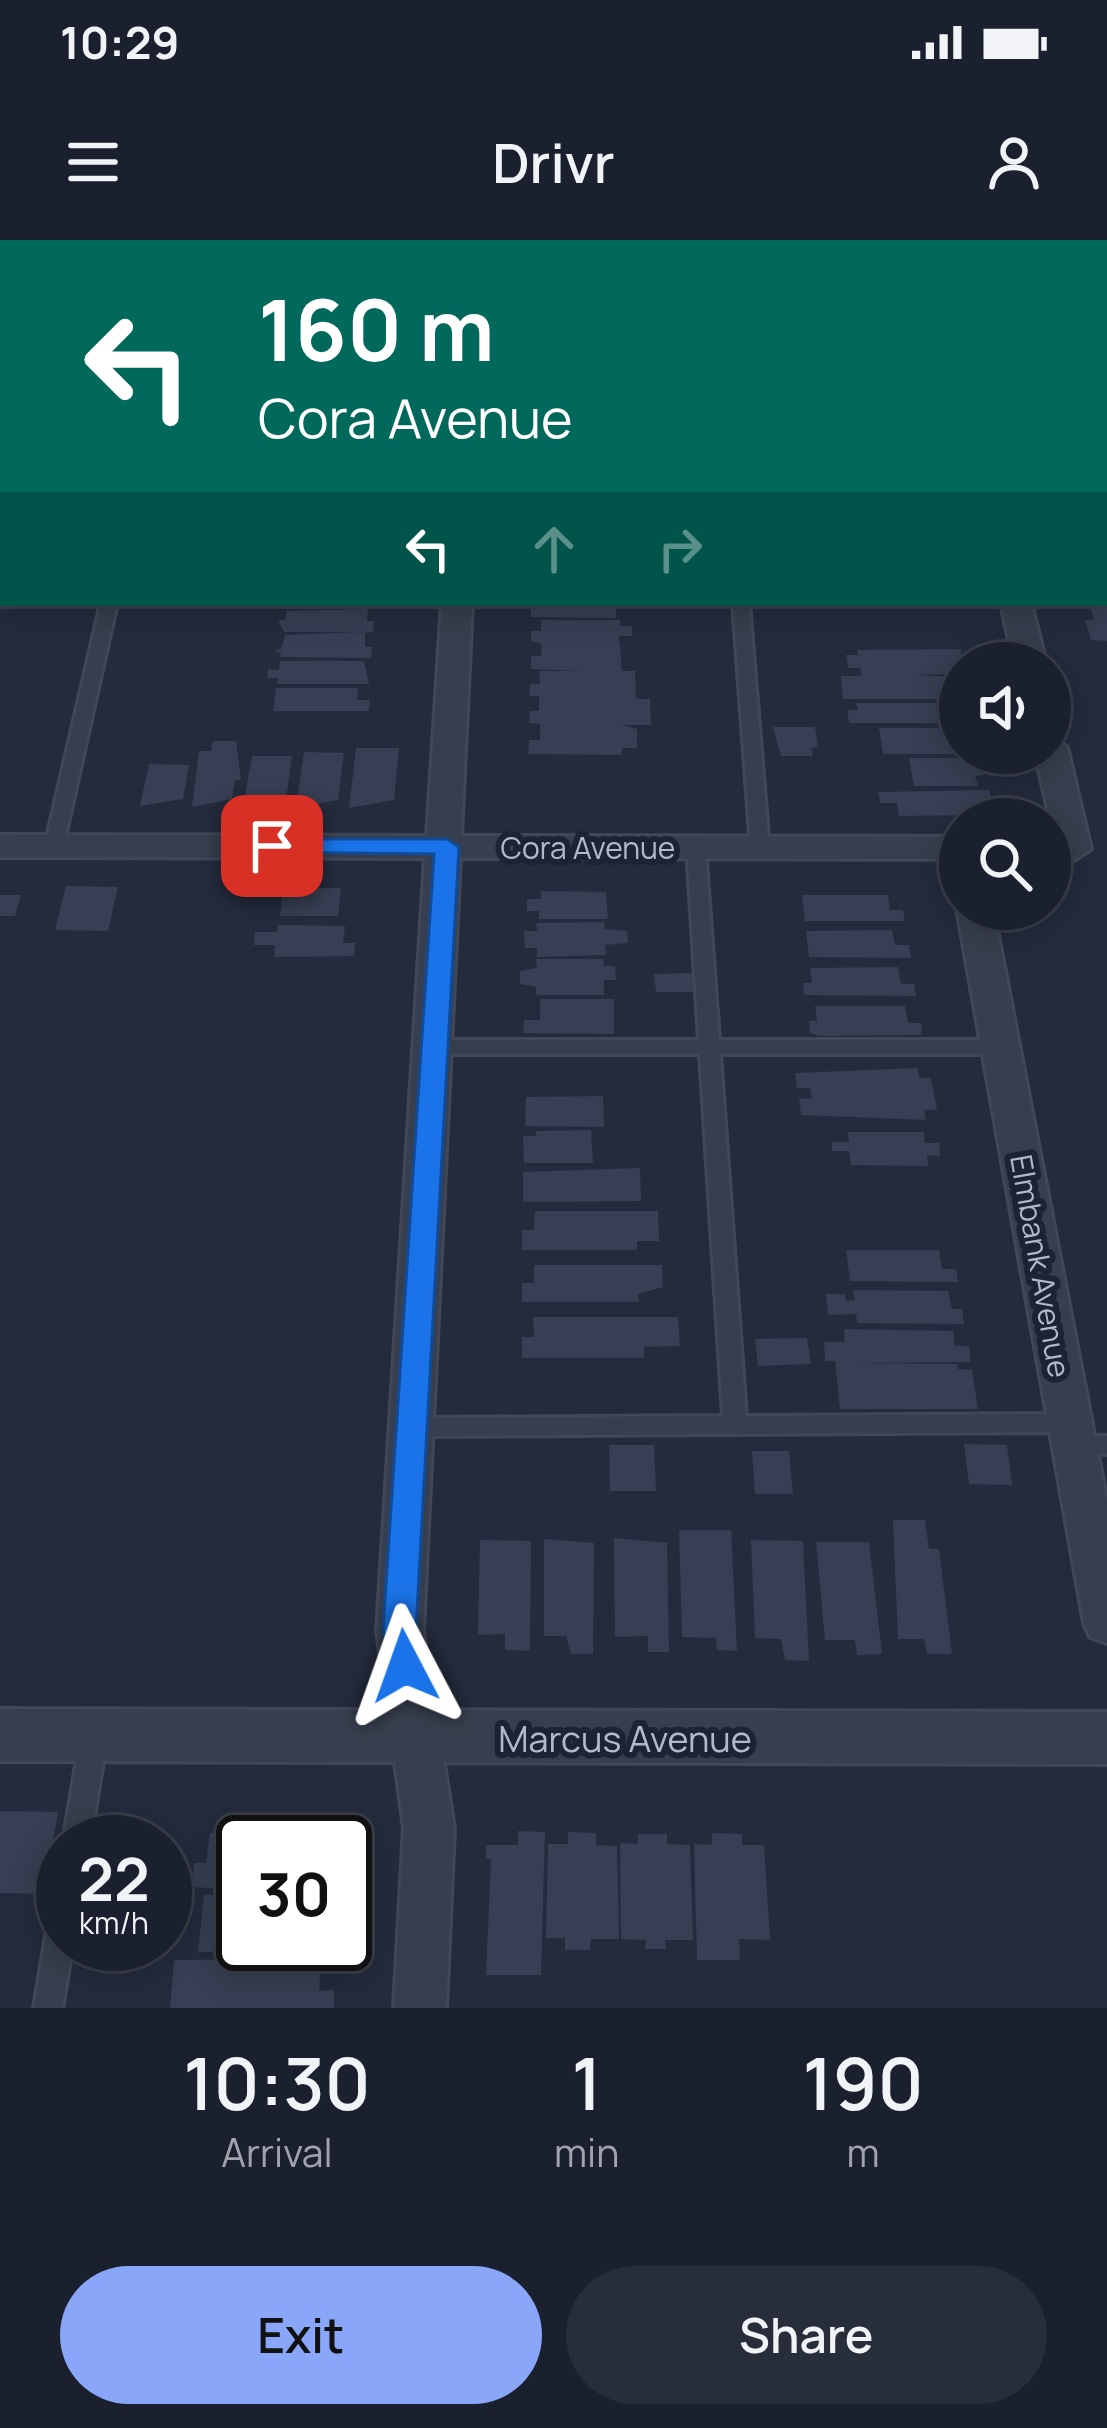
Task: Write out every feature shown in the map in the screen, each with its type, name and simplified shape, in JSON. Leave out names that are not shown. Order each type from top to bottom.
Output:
[{"type":"street","points":[[420,2008],[429,1828],[400,1630],[457,606]]},
{"type":"street","points":[[1017,606],[1025,642]]},
{"type":"street","points":[[1057,774],[1077,849]]},
{"type":"street","name":"Cora Avenue","points":[[0,846],[939,848]]},
{"type":"street","name":"Elmbank Avenue","points":[[979,930],[999,1047],[1084,1438],[1107,1623]]},
{"type":"street","name":"Marcus Avenue","points":[[0,1735],[1107,1738]]},
{"type":"lane","points":[[53,846],[109,606]]},
{"type":"lane","points":[[741,606],[760,848]]},
{"type":"lane","points":[[696,848],[735,1425]]},
{"type":"lane","points":[[435,1047],[999,1047]]},
{"type":"lane","points":[[412,1427],[735,1425],[1084,1438]]},
{"type":"lane","points":[[81,1815],[94,1736]]},
{"type":"lane","points":[[48,2008],[54,1971]]},
{"type":"building","points":[[531,606],[616,606],[616,618],[531,617]]},
{"type":"building","points":[[867,606],[942,607],[867,608]]},
{"type":"building","points":[[368,609],[367,621],[374,621],[373,632],[365,633],[365,647],[372,647],[371,658],[280,657],[281,652],[274,652],[282,647],[285,635],[361,632],[284,632],[278,620],[285,620],[287,611]]},
{"type":"building","points":[[1091,609],[1107,609],[1107,641],[1091,640],[1085,620],[1094,620]]},
{"type":"building","points":[[541,620],[620,620],[620,626],[632,626],[632,636],[619,636],[622,671],[635,671],[636,699],[650,699],[651,725],[622,725],[637,729],[637,748],[622,748],[622,755],[528,754],[529,740],[540,740],[540,724],[529,723],[530,711],[539,711],[539,696],[529,696],[530,684],[540,684],[539,671],[583,671],[531,669],[531,656],[541,656],[542,644],[531,641],[531,631],[541,631]]},
{"type":"building","points":[[939,649],[939,674],[914,675],[939,676],[939,699],[843,699],[841,676],[862,676],[860,668],[848,668],[846,655],[858,655],[857,650]]},
{"type":"building","points":[[280,661],[364,661],[369,684],[277,684],[278,678],[267,678],[268,669],[279,670]]},
{"type":"building","points":[[276,688],[358,688],[357,700],[370,700],[369,711],[273,711]]},
{"type":"building","points":[[856,703],[939,703],[939,723],[849,723],[847,710],[858,710]]},
{"type":"building","points":[[773,727],[815,727],[818,747],[811,748],[813,756],[781,756]]},
{"type":"building","points":[[879,728],[939,728],[939,754],[883,754]]},
{"type":"building","points":[[213,741],[236,741],[241,780],[235,780],[232,799],[192,807],[199,751],[211,751]]},
{"type":"building","points":[[356,748],[399,748],[394,800],[349,808]]},
{"type":"building","points":[[304,752],[344,753],[338,800],[296,808]]},
{"type":"building","points":[[252,756],[292,756],[286,800],[243,807]]},
{"type":"building","points":[[909,758],[939,758],[939,774],[984,775],[975,776],[978,786],[914,786]]},
{"type":"building","points":[[149,764],[189,765],[183,799],[140,806]]},
{"type":"building","points":[[989,790],[991,798],[939,798],[939,816],[899,816],[897,803],[880,803],[878,792]]},
{"type":"building","points":[[66,886],[118,887],[108,931],[55,930]]},
{"type":"building","points":[[283,888],[341,888],[338,916],[280,916]]},
{"type":"building","points":[[541,891],[606,892],[608,919],[539,919],[539,911],[527,911],[527,899],[541,899]]},
{"type":"building","points":[[0,895],[21,895],[15,916],[0,916]]},
{"type":"building","points":[[802,895],[888,895],[890,910],[903,910],[905,921],[805,921]]},
{"type":"building","points":[[604,922],[605,929],[627,931],[628,943],[605,945],[606,955],[537,957],[537,948],[525,948],[524,931],[537,931],[536,923]]},
{"type":"building","points":[[278,925],[345,926],[343,943],[355,943],[354,956],[274,957],[275,945],[254,945],[255,932],[277,932]]},
{"type":"building","points":[[892,930],[895,945],[909,945],[911,958],[809,957],[806,931]]},
{"type":"building","points":[[536,959],[603,959],[604,966],[615,966],[616,980],[604,980],[604,995],[536,995],[536,987],[520,984],[520,971],[537,968]]},
{"type":"building","points":[[898,967],[901,984],[914,984],[916,996],[804,995],[803,983],[812,983],[810,968]]},
{"type":"building","points":[[692,973],[693,992],[656,992],[654,974]]},
{"type":"building","points":[[540,999],[614,999],[614,1034],[523,1033],[524,1020],[540,1020]]},
{"type":"building","points":[[815,1006],[905,1006],[908,1023],[921,1023],[922,1035],[819,1036],[810,1033],[809,1021],[817,1021]]},
{"type":"building","points":[[918,1068],[919,1078],[931,1078],[937,1110],[924,1110],[926,1120],[801,1115],[799,1099],[812,1098],[810,1088],[797,1088],[795,1073]]},
{"type":"building","points":[[603,1096],[604,1127],[525,1126],[526,1097]]},
{"type":"building","points":[[591,1130],[593,1163],[524,1163],[523,1136],[536,1136],[536,1131]]},
{"type":"building","points":[[848,1132],[924,1132],[925,1143],[939,1143],[940,1156],[927,1155],[928,1166],[851,1165],[849,1151],[832,1151],[832,1142],[849,1142]]},
{"type":"building","points":[[640,1168],[641,1201],[523,1202],[523,1172]]},
{"type":"building","points":[[535,1211],[658,1211],[659,1241],[637,1241],[637,1250],[522,1250],[522,1230],[534,1230]]},
{"type":"building","points":[[846,1250],[939,1250],[942,1269],[956,1269],[958,1282],[850,1281]]},
{"type":"building","points":[[534,1265],[662,1265],[663,1287],[638,1294],[639,1302],[522,1302],[522,1283],[534,1283]]},
{"type":"building","points":[[853,1290],[948,1291],[952,1309],[962,1309],[964,1324],[857,1323],[856,1314],[828,1315],[826,1294],[845,1294],[846,1301],[855,1300]]},
{"type":"building","points":[[533,1317],[678,1317],[680,1346],[644,1347],[644,1358],[522,1358],[522,1337],[534,1337]]},
{"type":"building","points":[[844,1329],[953,1331],[955,1346],[969,1346],[971,1362],[857,1363],[957,1364],[958,1369],[972,1370],[978,1409],[840,1409],[835,1361],[825,1361],[824,1342],[845,1342]]},
{"type":"building","points":[[807,1338],[811,1364],[758,1366],[755,1339]]},
{"type":"building","points":[[964,1444],[1007,1445],[1012,1485],[969,1484]]},
{"type":"building","points":[[609,1445],[654,1445],[656,1491],[610,1491]]},
{"type":"building","points":[[752,1451],[789,1451],[793,1494],[755,1494]]},
{"type":"building","points":[[893,1520],[925,1520],[929,1549],[939,1549],[952,1654],[927,1654],[924,1639],[898,1639]]},
{"type":"building","points":[[679,1530],[731,1530],[737,1651],[717,1650],[716,1638],[682,1637]]},
{"type":"building","points":[[614,1538],[667,1543],[669,1652],[648,1652],[648,1636],[615,1637]]},
{"type":"building","points":[[544,1539],[594,1543],[593,1654],[571,1654],[566,1636],[544,1636]]},
{"type":"building","points":[[480,1540],[531,1541],[530,1651],[505,1650],[505,1634],[478,1635]]},
{"type":"building","points":[[751,1540],[803,1541],[809,1661],[785,1660],[781,1639],[755,1638]]},
{"type":"building","points":[[816,1542],[869,1542],[882,1654],[857,1655],[855,1640],[825,1640]]},
{"type":"building","points":[[0,1811],[58,1812],[36,1815],[36,1894],[0,1893]]},
{"type":"building","points":[[518,1831],[545,1832],[541,1975],[486,1975],[491,1859],[486,1859],[486,1845],[518,1845]]},
{"type":"building","points":[[568,1832],[596,1833],[596,1845],[617,1846],[619,1939],[591,1939],[590,1950],[565,1950],[565,1938],[546,1938],[548,1844],[568,1844]]},
{"type":"building","points":[[210,1833],[216,1833],[216,1888],[192,1887],[194,1863],[206,1863]]},
{"type":"building","points":[[712,1833],[742,1834],[742,1845],[764,1845],[770,1940],[739,1939],[740,1960],[697,1960],[694,1844],[712,1845]]},
{"type":"building","points":[[638,1834],[667,1834],[667,1844],[690,1845],[693,1940],[665,1940],[666,1949],[645,1949],[646,1940],[621,1939],[620,1843],[638,1844]]},
{"type":"building","points":[[204,1895],[216,1895],[216,1952],[198,1952]]},
{"type":"building","points":[[216,1959],[216,1971],[320,1971],[319,1991],[334,1990],[334,2008],[170,2008],[173,1971],[192,1971],[192,1960]]},
{"type":"route","points":[[272,846],[447,847],[400,1630],[405,1666]]}]
